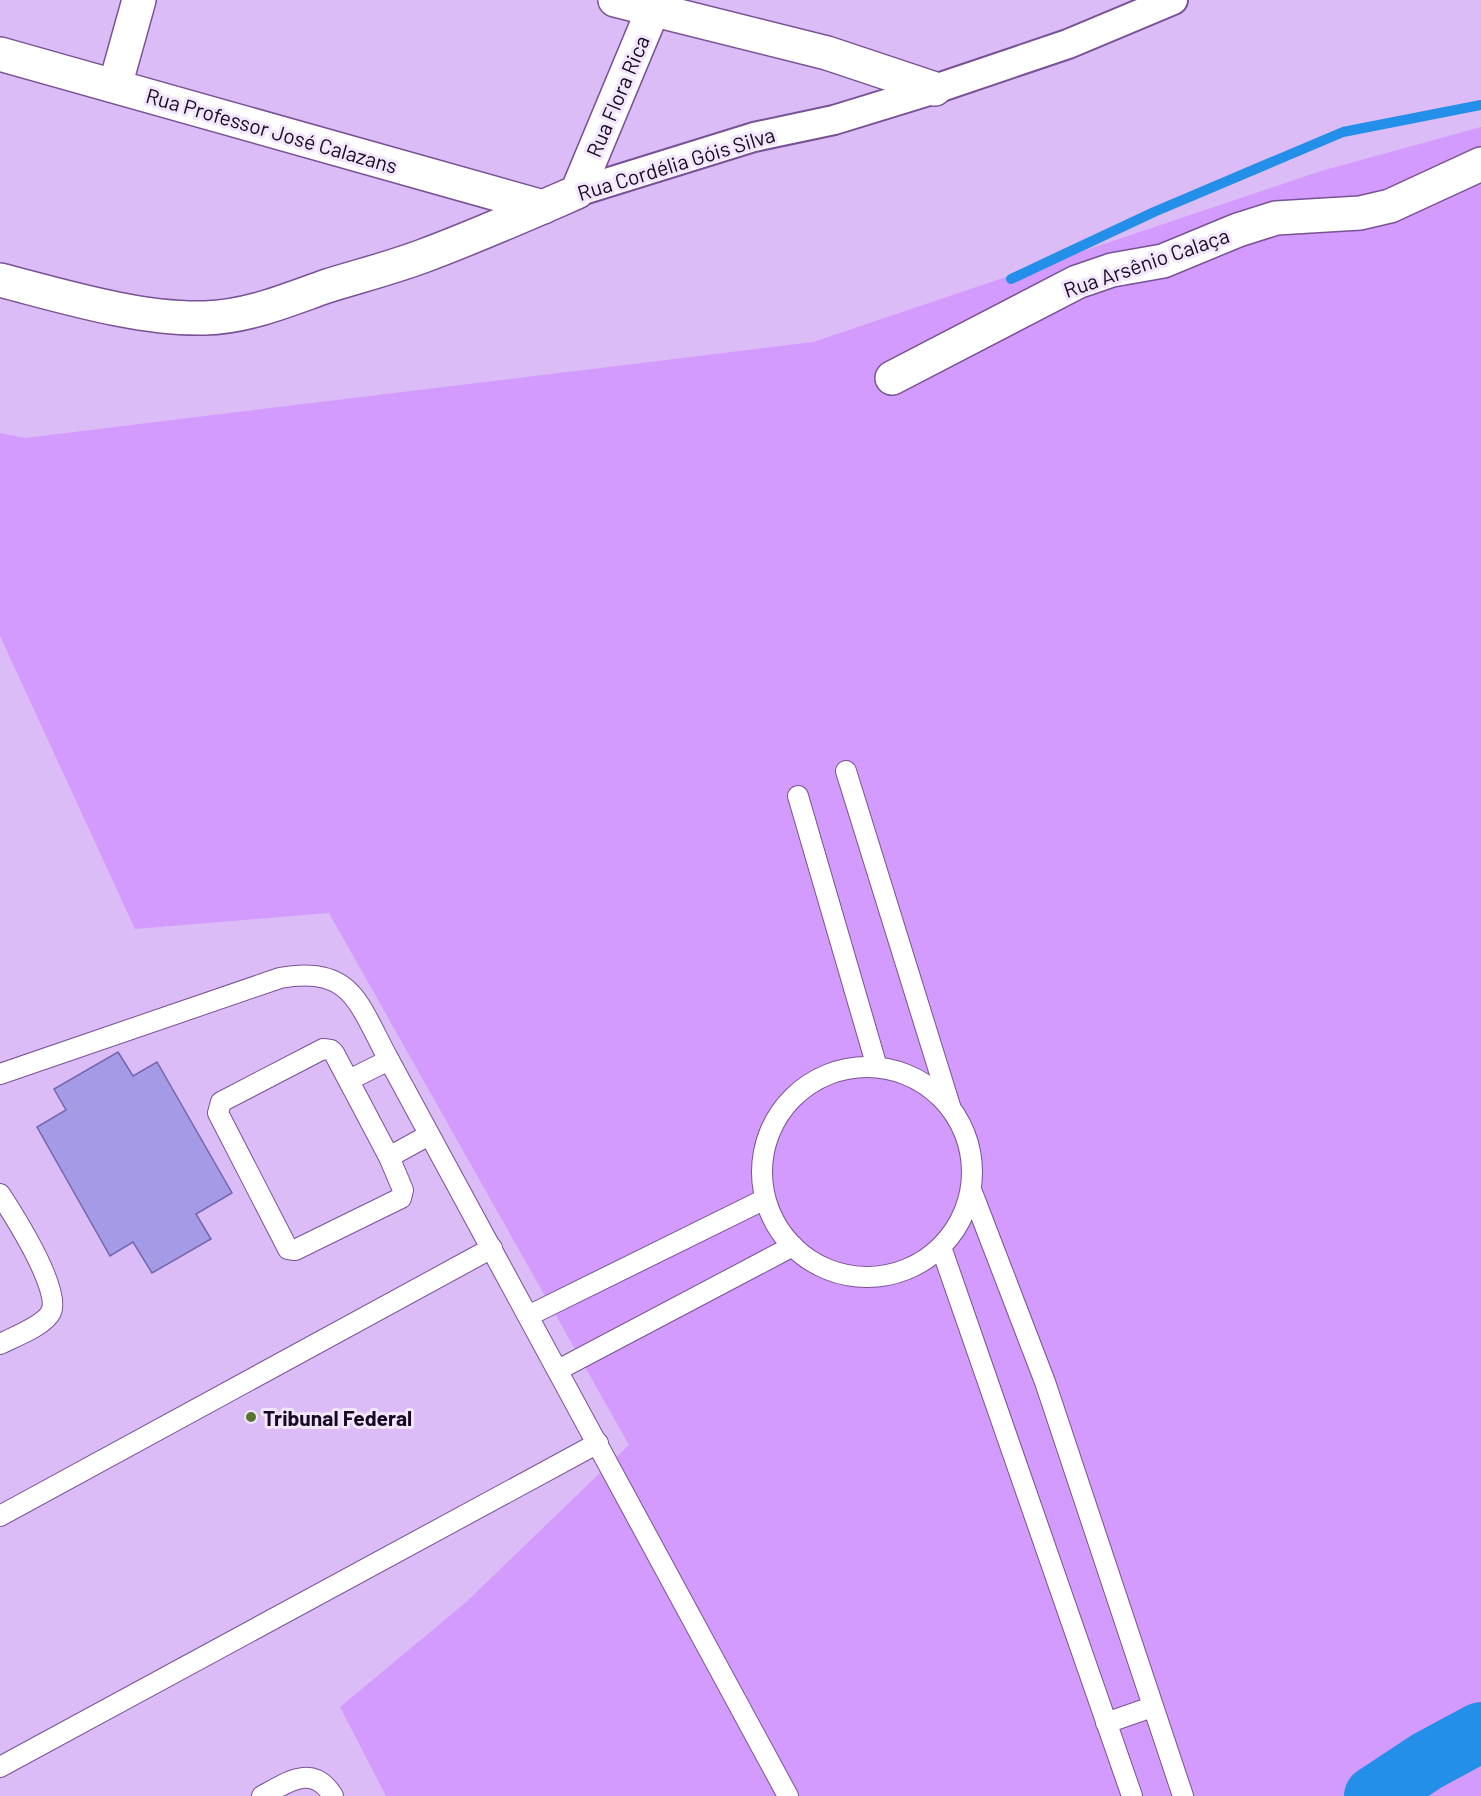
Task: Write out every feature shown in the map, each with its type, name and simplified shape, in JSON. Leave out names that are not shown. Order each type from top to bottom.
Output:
[{"type":"street","points":[[115,86],[139,0]]},
{"type":"street","points":[[615,0],[654,5],[827,53],[934,89]]},
{"type":"street","name":"Rua Cordélia Góis Silva","points":[[0,279],[141,313],[178,318],[207,318],[270,307],[422,256],[577,192],[754,137],[834,120],[934,89],[1068,44],[1173,0]]},
{"type":"street","name":"Rua Flora Rica","points":[[577,192],[654,5]]},
{"type":"street","name":"Rua Professor José Calazans","points":[[0,54],[543,207]]},
{"type":"street","name":"Rua Arsênio Calaça","points":[[892,378],[1077,282],[1112,270],[1163,261],[1238,230],[1276,218],[1360,213],[1390,206],[1481,164]]},
{"type":"lane","points":[[846,771],[951,1109],[970,1151],[972,1192],[1045,1382],[1183,1796]]},
{"type":"lane","points":[[798,796],[877,1067]]},
{"type":"lane","points":[[0,1074],[280,978],[310,974],[332,978],[344,986],[363,1013],[389,1060],[788,1796]]},
{"type":"lane","points":[[323,1049],[331,1050],[389,1157],[403,1190],[401,1198],[295,1250],[288,1249],[218,1113],[219,1107],[221,1102],[323,1049]]},
{"type":"lane","points":[[349,1080],[389,1060]]},
{"type":"lane","points":[[951,1109],[922,1082],[877,1067],[843,1069],[814,1081],[789,1101],[775,1121],[765,1148],[762,1188],[770,1213],[785,1238],[801,1254],[821,1266],[849,1276],[881,1276],[904,1270],[928,1258],[941,1247],[958,1226],[972,1192]]},
{"type":"lane","points":[[389,1157],[429,1135]]},
{"type":"lane","points":[[0,1194],[22,1229],[50,1285],[53,1304],[52,1311],[42,1321],[0,1344]]},
{"type":"lane","points":[[528,1316],[765,1199]]},
{"type":"lane","points":[[558,1370],[793,1246]]},
{"type":"lane","points":[[941,1247],[1132,1796]]},
{"type":"lane","points":[[0,1516],[492,1248]]},
{"type":"lane","points":[[0,1767],[598,1443]]},
{"type":"lane","points":[[1106,1723],[1152,1707]]},
{"type":"lane","points":[[262,1796],[296,1778],[305,1777],[321,1782],[333,1796]]},
{"type":"shaded area","points":[[1481,127],[1481,1796],[386,1796],[340,1707],[465,1603],[629,1445],[329,913],[135,929],[0,636],[0,433],[25,438],[813,342],[1321,171]]},
{"type":"building","points":[[118,1052],[133,1076],[157,1062],[232,1193],[196,1214],[211,1239],[152,1273],[133,1242],[110,1256],[37,1127],[66,1110],[54,1089]]},
{"type":"waterway","points":[[1011,279],[1154,212],[1343,132],[1481,105]]},
{"type":"waterway","points":[[1374,1796],[1427,1761],[1481,1732]]},
{"type":"place","name":"Tribunal Federal","points":[[251,1417]]}]
